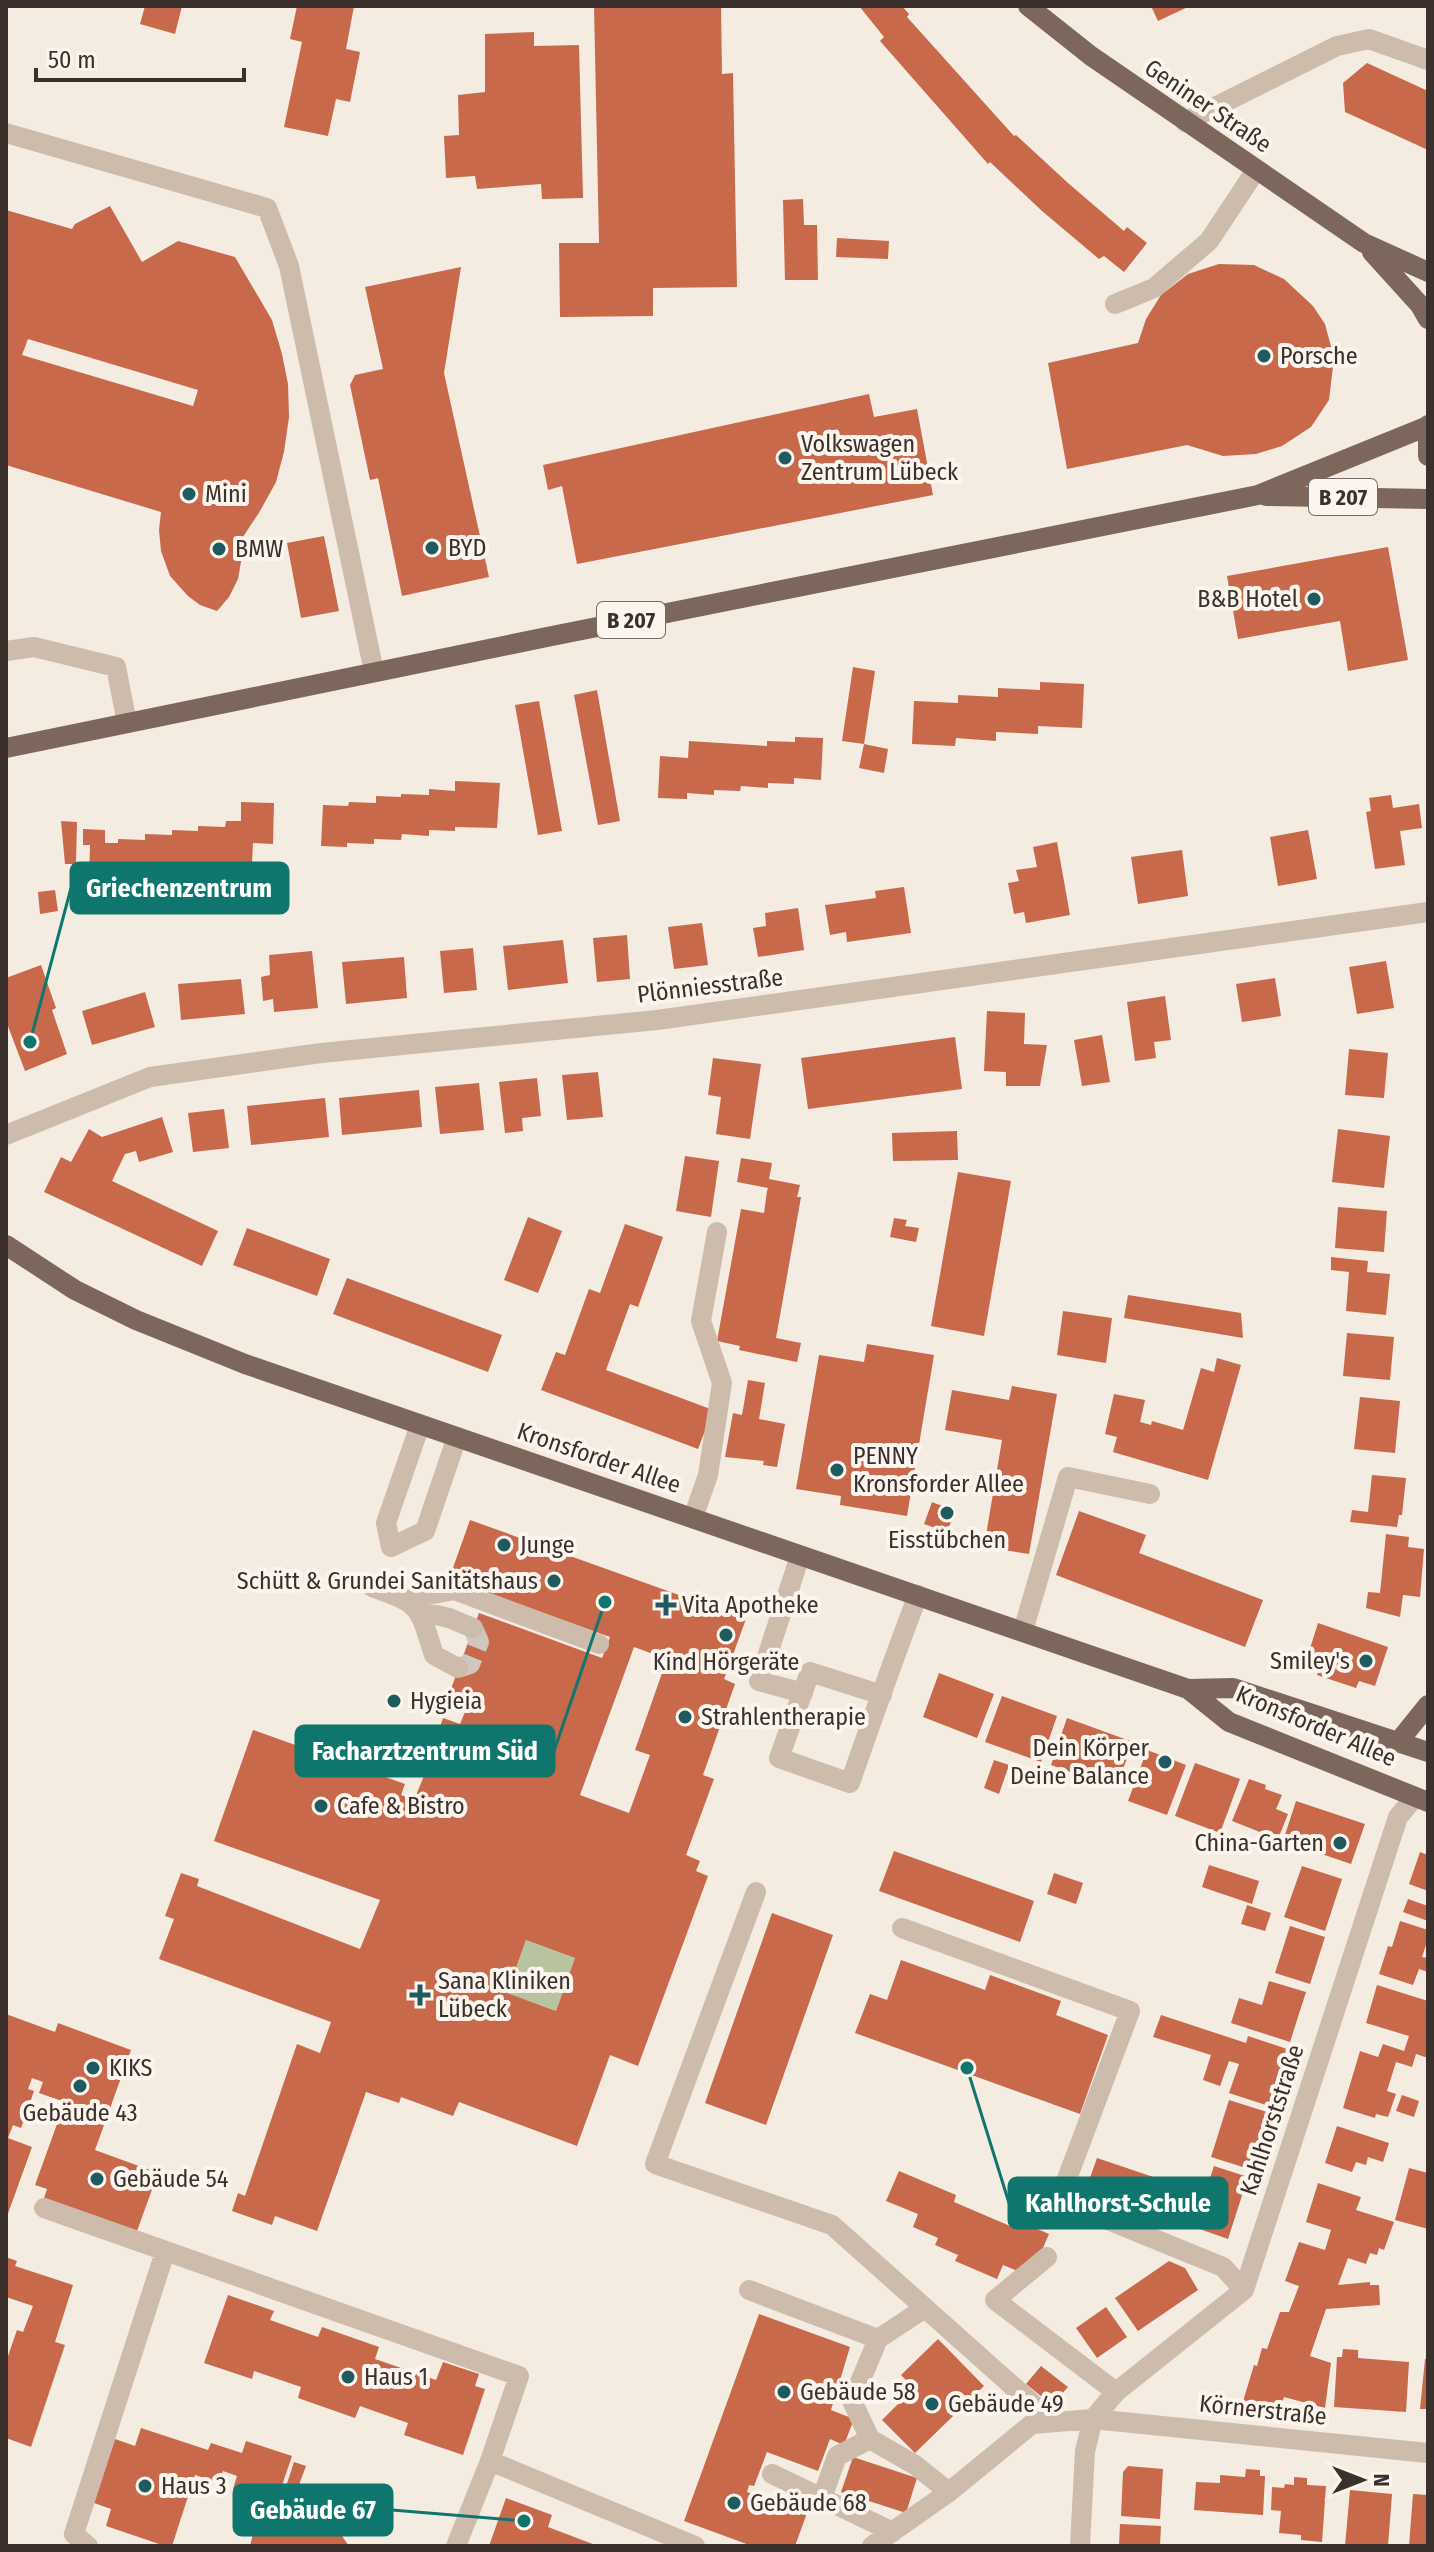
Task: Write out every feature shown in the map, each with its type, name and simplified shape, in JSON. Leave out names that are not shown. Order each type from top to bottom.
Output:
[{"type":"main road","name":"Geniner Straße","points":[[1028,6],[1091,56],[1364,243],[1420,305],[1428,319]]},
{"type":"main road","name":"Geniner Straße","points":[[1364,243],[1423,264]]},
{"type":"main road","name":"B 207","points":[[6,748],[1258,495],[1428,425]]},
{"type":"main road","points":[[1428,425],[1428,456]]},
{"type":"main road","name":"B 207","points":[[1258,495],[1428,499]]},
{"type":"main road","name":"Kronsforder Allee","points":[[6,1245],[75,1290],[136,1320],[245,1364],[1188,1689],[1229,1722],[1422,1799]]},
{"type":"main road","name":"Kronsforder Allee","points":[[1188,1689],[1233,1688],[1428,1752]]},
{"type":"main road","points":[[1399,1741],[1428,1705]]},
{"type":"street","points":[[1185,122],[1337,46],[1369,39],[1428,60]]},
{"type":"street","points":[[6,133],[267,208],[289,266],[374,672]]},
{"type":"street","points":[[1115,304],[1154,288],[1209,241],[1256,170]]},
{"type":"street","points":[[6,651],[34,647],[116,667],[127,723]]},
{"type":"street","name":"Plönniesstraße","points":[[6,1135],[150,1077],[321,1053],[657,1020],[1428,912]]},
{"type":"street","points":[[693,1518],[708,1475],[722,1383],[701,1321],[717,1232]]},
{"type":"street","points":[[420,1425],[386,1523],[391,1547],[425,1531],[457,1437]]},
{"type":"street","points":[[1023,1631],[1068,1477],[1150,1494]]},
{"type":"street","points":[[800,1556],[759,1681],[803,1693]]},
{"type":"street","points":[[372,1587],[473,1628]]},
{"type":"street","points":[[413,1605],[454,1590],[599,1644]]},
{"type":"street","points":[[882,1695],[810,1672],[779,1758],[850,1783],[882,1695],[918,1595]]},
{"type":"street","points":[[413,1605],[434,1655],[458,1668]]},
{"type":"street","name":"Kahlhorststraße","points":[[1244,2290],[1398,1817],[1422,1799]]},
{"type":"street","points":[[756,1892],[655,2164],[832,2225],[1053,2422]]},
{"type":"street","points":[[902,1928],[1130,2011],[1059,2200],[1223,2267],[1244,2290],[1116,2392],[1093,2419],[1085,2451],[1080,2546]]},
{"type":"street","points":[[44,2208],[519,2376],[456,2546]]},
{"type":"street","points":[[88,2546],[74,2534],[165,2252]]},
{"type":"street","points":[[1047,2257],[995,2300],[1116,2392]]},
{"type":"street","points":[[749,2290],[878,2339]]},
{"type":"street","points":[[925,2308],[878,2339],[852,2401],[870,2439],[915,2465],[949,2492]]},
{"type":"street","name":"Körnerstraße","points":[[872,2546],[949,2492],[1032,2424],[1093,2419],[1428,2453]]},
{"type":"street","points":[[822,2498],[837,2456],[870,2439]]},
{"type":"street","points":[[490,2461],[695,2546]]},
{"type":"street","points":[[772,2474],[893,2532]]},
{"type":"green space","points":[[526,1940],[575,1958],[556,2011],[507,1993]]},
{"type":"building","points":[[145,6],[182,6],[175,34],[140,24]]},
{"type":"building","points":[[297,6],[354,6],[346,49],[360,52],[350,102],[336,99],[328,136],[284,127],[302,42],[290,39]]},
{"type":"building","points":[[594,6],[721,6],[722,74],[733,73],[737,287],[653,288],[653,316],[560,317],[559,243],[599,243]]},
{"type":"building","points":[[859,6],[902,6],[909,14],[907,17],[1014,136],[1124,231],[1127,227],[1147,243],[1124,272],[1104,256],[1099,259],[990,162],[988,164],[880,41],[884,37]]},
{"type":"building","points":[[1151,6],[1190,6],[1158,21]]},
{"type":"building","points":[[534,32],[534,46],[579,45],[583,198],[542,199],[541,184],[477,189],[475,176],[446,178],[444,136],[459,135],[458,95],[485,92],[485,34]]},
{"type":"building","points":[[1367,63],[1428,91],[1428,150],[1345,112],[1343,83]]},
{"type":"building","points":[[803,199],[804,225],[817,225],[818,280],[785,280],[783,200]]},
{"type":"building","points":[[110,206],[142,262],[178,241],[235,257],[272,320],[288,384],[289,417],[284,452],[276,482],[241,540],[243,550],[238,579],[217,611],[200,605],[170,576],[161,551],[161,512],[6,465],[6,210],[72,229],[75,224]],"holes":[[[28,339],[198,390],[193,406],[22,355]]]},
{"type":"building","points":[[837,238],[889,241],[888,259],[836,257]]},
{"type":"building","points":[[1219,264],[1254,265],[1284,279],[1313,306],[1325,324],[1334,358],[1329,400],[1311,427],[1282,446],[1256,454],[1223,456],[1187,445],[1067,469],[1048,363],[1138,343],[1146,319],[1161,295],[1188,274]]},
{"type":"building","points":[[461,267],[444,373],[489,577],[402,596],[378,478],[370,480],[350,385],[355,375],[383,369],[365,287]]},
{"type":"building","points":[[869,394],[874,417],[917,409],[933,495],[577,564],[562,486],[548,490],[543,465]]},
{"type":"building","points":[[324,536],[339,611],[301,618],[287,543]]},
{"type":"building","name":"B&B Hotel","points":[[1388,547],[1408,660],[1348,671],[1340,621],[1238,639],[1227,576]]},
{"type":"building","points":[[853,667],[875,671],[864,744],[842,741]]},
{"type":"building","points":[[1040,682],[1084,684],[1082,728],[1038,726],[1038,734],[996,732],[996,741],[956,738],[955,746],[912,744],[914,701],[958,703],[958,695],[998,697],[998,688],[1040,690]]},
{"type":"building","points":[[597,690],[620,821],[598,825],[574,695]]},
{"type":"building","points":[[539,701],[562,831],[538,835],[515,705]]},
{"type":"building","points":[[795,737],[823,738],[821,780],[794,778],[794,784],[768,783],[768,788],[741,786],[740,791],[714,790],[714,795],[687,793],[687,799],[658,798],[660,756],[688,758],[689,741],[767,746],[767,741],[795,742]]},
{"type":"building","points":[[864,744],[888,749],[884,773],[859,768]]},
{"type":"building","points":[[455,781],[500,783],[497,828],[455,827],[455,831],[429,830],[429,836],[402,834],[401,840],[374,839],[374,844],[321,846],[323,805],[376,803],[376,796],[429,795],[429,789],[455,791]]},
{"type":"building","points":[[1391,795],[1393,808],[1419,804],[1422,828],[1400,831],[1405,865],[1375,869],[1366,812],[1371,811],[1369,798]]},
{"type":"building","points":[[241,802],[274,803],[273,844],[253,843],[252,863],[226,862],[226,868],[199,867],[199,872],[171,871],[171,876],[145,876],[145,881],[117,880],[117,885],[89,884],[90,845],[83,845],[83,829],[105,830],[105,843],[118,843],[118,839],[145,840],[145,834],[172,835],[172,830],[198,831],[198,826],[225,827],[226,821],[241,821]]},
{"type":"building","points":[[61,821],[77,822],[76,864],[65,864]]},
{"type":"building","points":[[1308,830],[1317,879],[1278,886],[1270,837]]},
{"type":"building","points":[[1057,842],[1070,915],[1026,923],[1024,912],[1014,914],[1008,883],[1019,881],[1016,870],[1037,867],[1033,847]]},
{"type":"building","points":[[1182,850],[1188,896],[1138,904],[1131,857]]},
{"type":"building","points":[[904,887],[911,933],[847,942],[846,932],[830,935],[825,905],[876,898],[875,891]]},
{"type":"building","points":[[55,890],[58,911],[40,914],[38,892]]},
{"type":"building","points":[[798,908],[804,950],[758,957],[753,928],[766,926],[765,913]]},
{"type":"building","points":[[702,923],[708,965],[674,969],[668,927]]},
{"type":"building","points":[[627,935],[630,979],[597,982],[593,938]]},
{"type":"building","points":[[563,940],[568,983],[508,990],[503,946]]},
{"type":"building","points":[[473,948],[477,990],[444,993],[440,951]]},
{"type":"building","points":[[312,951],[318,1008],[274,1012],[273,999],[263,1001],[261,977],[270,975],[269,955]]},
{"type":"building","points":[[404,957],[407,998],[346,1004],[342,962]]},
{"type":"building","points":[[1386,961],[1394,1008],[1357,1014],[1349,967]]},
{"type":"building","points":[[41,965],[67,1054],[25,1071],[6,1021],[6,978]]},
{"type":"building","points":[[1275,978],[1281,1016],[1242,1022],[1236,984]]},
{"type":"building","points":[[241,979],[245,1014],[181,1020],[178,984]]},
{"type":"building","points":[[145,992],[155,1027],[92,1045],[82,1011]]},
{"type":"building","points":[[1165,996],[1171,1040],[1154,1042],[1156,1058],[1135,1061],[1127,1002]]},
{"type":"building","points":[[987,1011],[1025,1013],[1024,1044],[1047,1045],[1040,1086],[1006,1086],[1006,1072],[984,1071]]},
{"type":"building","points":[[1102,1035],[1110,1082],[1082,1086],[1074,1040]]},
{"type":"building","points":[[955,1037],[962,1089],[808,1109],[801,1058]]},
{"type":"building","points":[[1349,1049],[1388,1053],[1384,1098],[1345,1095]]},
{"type":"building","points":[[713,1058],[761,1064],[750,1139],[716,1134],[721,1097],[708,1095]]},
{"type":"building","points":[[598,1072],[603,1117],[567,1120],[562,1075]]},
{"type":"building","points":[[537,1078],[541,1116],[522,1118],[523,1131],[505,1133],[499,1082]]},
{"type":"building","points":[[479,1083],[484,1130],[440,1134],[435,1087]]},
{"type":"building","points":[[419,1090],[422,1127],[342,1135],[339,1098]]},
{"type":"building","points":[[325,1098],[329,1137],[251,1145],[247,1106]]},
{"type":"building","points":[[224,1109],[229,1148],[193,1152],[188,1113]]},
{"type":"building","points":[[162,1117],[173,1152],[139,1162],[136,1151],[125,1154],[112,1181],[218,1231],[202,1266],[44,1192],[61,1157],[71,1162],[89,1129],[102,1137]]},
{"type":"building","points":[[1338,1129],[1390,1136],[1384,1188],[1332,1182]]},
{"type":"building","points":[[957,1131],[958,1160],[893,1161],[892,1133]]},
{"type":"building","points":[[685,1156],[719,1161],[711,1217],[676,1211]]},
{"type":"building","points":[[741,1158],[772,1163],[769,1179],[800,1185],[797,1197],[801,1197],[776,1338],[801,1343],[797,1362],[739,1350],[740,1346],[717,1341],[741,1209],[764,1213],[768,1188],[737,1182]]},
{"type":"building","points":[[958,1172],[1011,1181],[984,1336],[931,1326]]},
{"type":"building","points":[[1338,1207],[1387,1211],[1384,1252],[1335,1248]]},
{"type":"building","points":[[528,1217],[562,1231],[538,1293],[504,1280]]},
{"type":"building","points":[[894,1218],[907,1220],[905,1226],[919,1228],[916,1242],[890,1237]]},
{"type":"building","points":[[625,1224],[663,1237],[638,1307],[630,1304],[606,1370],[713,1410],[698,1449],[541,1390],[556,1352],[565,1355],[589,1289],[600,1293]]},
{"type":"building","points":[[247,1228],[330,1259],[317,1296],[233,1265]]},
{"type":"building","points":[[1331,1257],[1368,1261],[1367,1272],[1390,1274],[1386,1315],[1346,1311],[1349,1272],[1331,1270]]},
{"type":"building","points":[[347,1278],[502,1335],[488,1372],[333,1314]]},
{"type":"building","points":[[1128,1295],[1241,1313],[1243,1338],[1124,1318]]},
{"type":"building","points":[[1063,1311],[1112,1318],[1106,1363],[1057,1355]]},
{"type":"building","points":[[1347,1333],[1394,1337],[1390,1380],[1343,1376]]},
{"type":"building","points":[[867,1344],[934,1355],[907,1516],[840,1505],[841,1496],[796,1489],[819,1355],[864,1362]]},
{"type":"building","points":[[1217,1358],[1241,1365],[1208,1480],[1113,1452],[1117,1437],[1105,1434],[1114,1394],[1145,1400],[1140,1422],[1151,1425],[1152,1421],[1183,1430],[1201,1368],[1214,1372]]},
{"type":"building","points":[[748,1380],[765,1383],[759,1419],[785,1424],[777,1467],[763,1465],[764,1461],[725,1457],[733,1413],[742,1415]]},
{"type":"building","points":[[1012,1386],[1057,1394],[1029,1554],[984,1547],[1002,1440],[945,1430],[952,1390],[1009,1400]]},
{"type":"building","points":[[1360,1397],[1400,1401],[1395,1453],[1354,1449]]},
{"type":"building","points":[[1372,1475],[1406,1478],[1402,1515],[1399,1515],[1397,1527],[1350,1522],[1352,1510],[1368,1512]]},
{"type":"building","points":[[932,1502],[955,1511],[947,1532],[924,1524]]},
{"type":"building","points":[[1079,1511],[1146,1535],[1139,1553],[1263,1600],[1245,1647],[1056,1575]]},
{"type":"building","points":[[470,1520],[746,1619],[724,1679],[735,1684],[703,1775],[714,1779],[686,1855],[700,1861],[696,1871],[708,1876],[638,2066],[610,2055],[577,2146],[459,2102],[453,2116],[401,2097],[399,2103],[366,2092],[317,2231],[275,2216],[272,2225],[232,2211],[238,2193],[245,2196],[297,2044],[320,2053],[331,2022],[159,1959],[174,1919],[165,1916],[181,1873],[199,1879],[197,1886],[360,1949],[380,1900],[214,1841],[253,1730],[405,1784],[401,1795],[414,1800],[426,1771],[431,1772],[443,1738],[437,1736],[443,1718],[460,1724],[465,1712],[445,1705],[479,1613],[602,1658],[610,1637],[449,1579]],"holes":[[[634,1647],[667,1659],[635,1750],[650,1755],[629,1813],[580,1795]],[[526,1940],[575,1958],[556,2011],[507,1993]]]},
{"type":"building","points":[[1386,1534],[1409,1537],[1408,1547],[1424,1549],[1420,1597],[1403,1595],[1400,1617],[1366,1608],[1368,1592],[1380,1593]]},
{"type":"building","points":[[1318,1623],[1388,1647],[1375,1686],[1359,1681],[1356,1688],[1317,1675],[1320,1666],[1306,1661]]},
{"type":"building","points":[[939,1673],[994,1694],[977,1738],[923,1717]]},
{"type":"building","points":[[1002,1696],[1057,1716],[1041,1762],[985,1742]]},
{"type":"building","points":[[1067,1718],[1133,1742],[1116,1788],[1051,1765]]},
{"type":"building","points":[[1147,1750],[1186,1765],[1167,1815],[1128,1801]]},
{"type":"building","points":[[994,1760],[1009,1765],[999,1794],[984,1788]]},
{"type":"building","points":[[1195,1763],[1240,1779],[1220,1833],[1175,1816]]},
{"type":"building","points":[[1249,1779],[1282,1795],[1276,1809],[1288,1814],[1278,1839],[1232,1821]]},
{"type":"building","points":[[1296,1801],[1365,1824],[1351,1864],[1283,1841]]},
{"type":"building","points":[[894,1851],[1034,1901],[1020,1942],[879,1891]]},
{"type":"building","points":[[1420,1852],[1428,1855],[1428,1891],[1409,1884]]},
{"type":"building","points":[[1209,1865],[1259,1881],[1252,1904],[1202,1887]]},
{"type":"building","points":[[1302,1866],[1342,1879],[1325,1931],[1284,1917]]},
{"type":"building","points":[[1054,1873],[1083,1883],[1076,1904],[1047,1894]]},
{"type":"building","points":[[1408,1899],[1428,1906],[1428,1921],[1403,1912]]},
{"type":"building","points":[[1247,1905],[1271,1913],[1265,1931],[1241,1924]]},
{"type":"building","points":[[772,1913],[833,1935],[766,2125],[705,2103]]},
{"type":"building","points":[[1400,1921],[1428,1930],[1422,1957],[1428,1958],[1428,1972],[1419,1969],[1413,1985],[1379,1974]]},
{"type":"building","points":[[1290,1926],[1325,1937],[1310,1984],[1275,1973]]},
{"type":"building","points":[[901,1960],[985,1990],[990,1975],[1061,2001],[1056,2015],[1108,2035],[1080,2114],[855,2033],[870,1994],[887,2000]]},
{"type":"building","points":[[1269,1981],[1306,1992],[1290,2042],[1231,2023],[1239,1998],[1262,2005]]},
{"type":"building","points":[[1377,1985],[1428,2001],[1428,2058],[1416,2054],[1412,2067],[1396,2062],[1387,2091],[1396,2094],[1388,2117],[1376,2114],[1375,2118],[1343,2108],[1360,2051],[1378,2057],[1383,2044],[1404,2051],[1409,2036],[1366,2023]]},
{"type":"building","points":[[6,2014],[55,2032],[58,2023],[131,2050],[95,2150],[158,2173],[137,2231],[44,2198],[47,2189],[35,2185],[65,2102],[39,2093],[43,2082],[32,2078],[28,2089],[34,2091],[21,2128],[13,2125],[8,2138],[32,2147],[6,2219]]},
{"type":"building","points":[[1161,2015],[1246,2043],[1248,2036],[1290,2050],[1272,2107],[1229,2093],[1239,2064],[1229,2061],[1220,2086],[1203,2080],[1211,2055],[1153,2037]]},
{"type":"building","points":[[1402,2095],[1419,2101],[1414,2117],[1396,2111]]},
{"type":"building","points":[[1229,2100],[1267,2112],[1249,2169],[1211,2157]]},
{"type":"building","points":[[1337,2126],[1389,2143],[1383,2162],[1368,2157],[1366,2165],[1356,2162],[1352,2172],[1325,2163]]},
{"type":"building","points":[[1097,2158],[1192,2190],[1184,2215],[1125,2195],[1122,2204],[1085,2192]]},
{"type":"building","points":[[1214,2166],[1248,2177],[1228,2239],[1194,2227]]},
{"type":"building","points":[[1409,2168],[1428,2173],[1428,2229],[1395,2220]]},
{"type":"building","points":[[899,2171],[956,2195],[954,2202],[1017,2229],[1021,2222],[1049,2234],[1037,2262],[1020,2272],[1003,2265],[997,2279],[955,2261],[958,2255],[935,2245],[938,2238],[913,2227],[918,2214],[886,2201]]},
{"type":"building","points":[[1318,2183],[1361,2197],[1356,2210],[1394,2222],[1384,2250],[1379,2248],[1377,2255],[1370,2253],[1366,2264],[1348,2258],[1338,2285],[1370,2282],[1370,2285],[1379,2285],[1380,2305],[1326,2309],[1310,2356],[1331,2363],[1325,2408],[1284,2397],[1277,2419],[1241,2408],[1262,2348],[1267,2349],[1280,2312],[1289,2312],[1299,2286],[1285,2281],[1299,2242],[1325,2250],[1331,2230],[1306,2222]]},
{"type":"building","points":[[6,2257],[17,2261],[15,2266],[73,2285],[55,2342],[65,2345],[31,2447],[6,2438],[6,2355],[17,2330],[23,2332],[33,2306],[6,2297]]},
{"type":"building","points":[[1169,2261],[1185,2268],[1198,2290],[1138,2331],[1115,2298]]},
{"type":"building","name":"Haus 1","points":[[228,2295],[274,2311],[270,2320],[318,2337],[322,2327],[379,2347],[375,2359],[436,2380],[443,2362],[479,2374],[475,2386],[485,2389],[463,2455],[404,2435],[408,2423],[360,2406],[355,2418],[298,2398],[301,2387],[254,2371],[252,2379],[204,2363]]},
{"type":"building","points":[[1106,2307],[1127,2337],[1097,2358],[1076,2328]]},
{"type":"building","name":"Gebäude 58","points":[[759,2314],[850,2347],[831,2410],[854,2419],[844,2445],[830,2439],[818,2471],[767,2452],[754,2486],[749,2485],[747,2492],[807,2513],[795,2546],[752,2546],[684,2521]]},
{"type":"building","name":"Gebäude 49","points":[[938,2339],[984,2386],[915,2453],[882,2420],[914,2388],[901,2375]]},
{"type":"building","points":[[1343,2349],[1358,2350],[1358,2358],[1409,2362],[1406,2412],[1334,2407],[1337,2357],[1342,2357]]},
{"type":"building","points":[[1425,2359],[1428,2359],[1428,2409],[1420,2409]]},
{"type":"building","points":[[1041,2366],[1068,2387],[1052,2405],[1026,2384]]},
{"type":"building","name":"Haus 3","points":[[141,2428],[208,2450],[211,2443],[242,2453],[246,2441],[292,2456],[276,2503],[233,2489],[237,2476],[223,2471],[219,2483],[195,2475],[172,2546],[106,2526],[111,2509],[94,2503],[115,2439],[135,2446]]},
{"type":"building","points":[[853,2457],[917,2478],[906,2513],[841,2492]]},
{"type":"building","points":[[294,2462],[306,2466],[288,2514],[324,2524],[342,2536],[349,2546],[250,2546],[259,2524],[276,2517]]},
{"type":"building","points":[[1128,2466],[1163,2469],[1160,2519],[1121,2516],[1123,2472]]},
{"type":"building","points":[[1246,2469],[1260,2470],[1260,2476],[1265,2476],[1263,2515],[1194,2510],[1196,2482],[1220,2483],[1220,2475],[1245,2477]]},
{"type":"building","points":[[1294,2477],[1307,2478],[1307,2485],[1326,2486],[1322,2542],[1301,2540],[1301,2535],[1279,2533],[1281,2511],[1271,2510],[1272,2487],[1294,2485]]},
{"type":"building","points":[[1350,2490],[1392,2494],[1388,2546],[1345,2546]]},
{"type":"building","points":[[1413,2494],[1428,2495],[1428,2546],[1409,2546]]},
{"type":"building","points":[[506,2498],[552,2515],[548,2527],[598,2546],[489,2546]]},
{"type":"building","points":[[1120,2524],[1161,2526],[1160,2546],[1119,2546]]},
{"type":"tunnel","points":[[458,1668],[470,1664],[479,1642],[473,1628]]},
{"type":"place","name":"Porsche","points":[[1264,356]]},
{"type":"place","name":"Volkswagen Zentrum Lübeck","points":[[785,458]]},
{"type":"place","name":"Mini","points":[[189,494]]},
{"type":"place","name":"BYD","points":[[432,548]]},
{"type":"place","name":"BMW","points":[[219,549]]},
{"type":"place","name":"B&B Hotel","points":[[1314,599]]},
{"type":"place","name":"Griechenzentrum","points":[[30,1042]]},
{"type":"place","name":"PENNY Kronsforder Allee","points":[[837,1470]]},
{"type":"place","name":"Eisstübchen","points":[[947,1513]]},
{"type":"place","name":"Junge","points":[[504,1545]]},
{"type":"place","name":"Schütt & Grundei Sanitätshaus","points":[[554,1581]]},
{"type":"place","name":"Facharztzentrum Süd","points":[[605,1602]]},
{"type":"place","name":"Vita Apotheke","points":[[666,1605]]},
{"type":"place","name":"Kind Hörgeräte","points":[[726,1635]]},
{"type":"place","name":"Smiley's","points":[[1366,1661]]},
{"type":"place","name":"Hygieia","points":[[394,1701]]},
{"type":"place","name":"Strahlentherapie","points":[[685,1717]]},
{"type":"place","name":"Dein Körper Deine Balance","points":[[1165,1762]]},
{"type":"place","name":"Cafe & Bistro","points":[[321,1806]]},
{"type":"place","name":"China-Garten","points":[[1340,1843]]},
{"type":"place","name":"Sana Kliniken Lübeck","points":[[420,1995]]},
{"type":"place","name":"KIKS","points":[[93,2068]]},
{"type":"place","name":"Kahlhorst-Schule","points":[[967,2068]]},
{"type":"place","name":"Gebäude 43","points":[[80,2086]]},
{"type":"place","name":"Gebäude 54","points":[[97,2179]]},
{"type":"place","name":"Haus 1","points":[[348,2377]]},
{"type":"place","name":"Gebäude 58","points":[[784,2392]]},
{"type":"place","name":"Gebäude 49","points":[[932,2404]]},
{"type":"place","name":"Haus 3","points":[[145,2486]]},
{"type":"place","name":"Gebäude 68","points":[[734,2503]]},
{"type":"place","name":"Gebäude 67","points":[[524,2521]]}]
